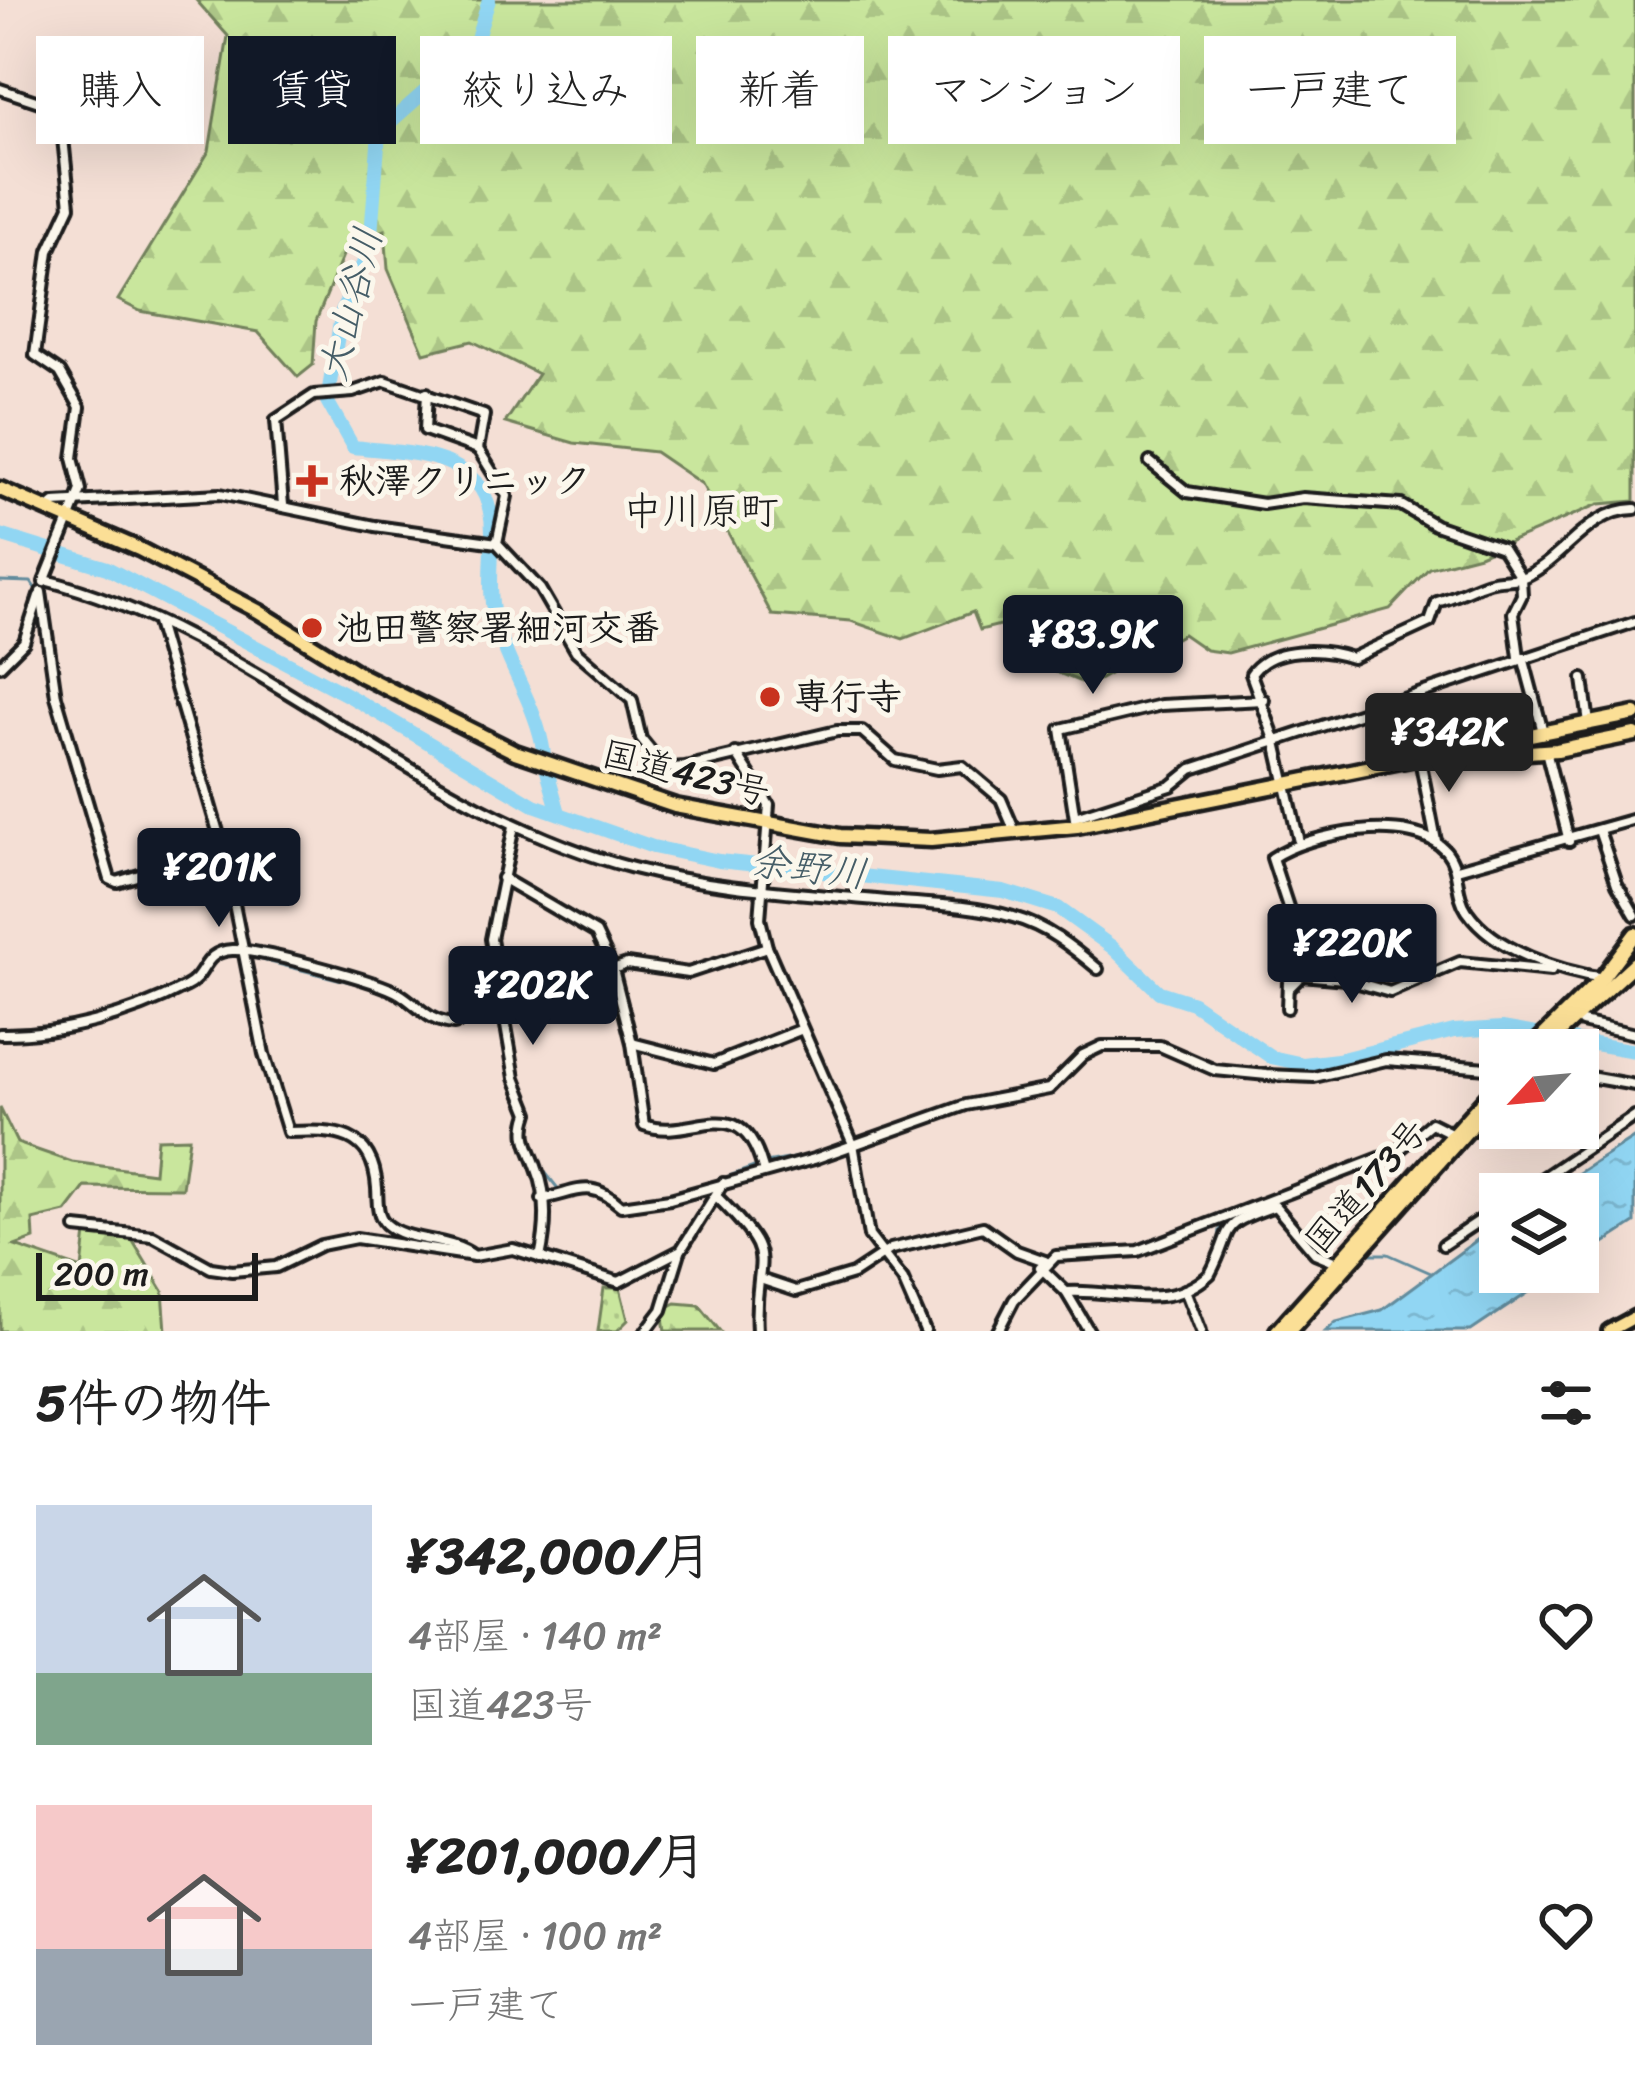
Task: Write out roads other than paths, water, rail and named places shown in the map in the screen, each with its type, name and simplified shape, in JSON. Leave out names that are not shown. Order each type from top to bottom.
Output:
[{"type":"highway","name":"国道423号","points":[[0,489],[70,516],[515,752],[633,794],[765,831],[891,840],[1016,835],[1589,723],[1633,725]]},
{"type":"highway","name":"国道423号","points":[[1419,758],[1546,751],[1633,725]]},
{"type":"highway","points":[[1464,747],[1633,725]]},
{"type":"highway","points":[[1490,755],[1633,725]]},
{"type":"highway","points":[[1622,973],[1635,934]]},
{"type":"highway","points":[[1562,1029],[1622,973],[1635,944]]},
{"type":"highway","points":[[1560,1029],[1570,1022]]},
{"type":"highway","name":"国道173号","points":[[1289,1331],[1479,1108]]},
{"type":"highway","name":"国道173号","points":[[1277,1331],[1479,1115]]},
{"type":"main road","points":[[1609,1331],[1635,1317]]},
{"type":"street","points":[[0,89],[60,109],[65,129],[63,174],[70,206],[49,251],[35,355],[60,372],[80,407],[73,458],[81,490],[24,642],[0,666]]},
{"type":"street","points":[[283,505],[276,420],[314,395],[353,392],[386,381],[427,393],[484,415],[478,449]]},
{"type":"street","points":[[427,393],[425,430],[478,449],[507,496],[497,542]]},
{"type":"street","points":[[1150,462],[1187,492],[1263,504],[1303,498],[1400,505],[1435,525],[1502,548],[1521,578],[1522,596],[1513,613],[1543,733]]},
{"type":"street","points":[[48,508],[54,502],[220,494],[375,526],[497,542],[540,589],[576,651],[632,700],[641,739],[672,768],[837,731],[862,731],[896,760],[938,769],[962,766],[1001,799],[1016,835]]},
{"type":"street","points":[[1299,842],[1264,700],[1251,674],[1257,666],[1306,650],[1324,649],[1352,658],[1430,622],[1437,602],[1484,583],[1521,578],[1557,557],[1580,532],[1613,512],[1635,509]]},
{"type":"street","points":[[46,578],[157,623],[438,789],[514,826],[634,868],[1012,916],[1066,943],[1098,969]]},
{"type":"street","points":[[41,592],[56,696],[110,879],[223,849]]},
{"type":"street","points":[[1264,700],[1161,705],[1061,729],[1076,822],[1171,786],[1192,769],[1635,622]]},
{"type":"street","points":[[157,623],[223,849],[264,1054],[288,1132],[332,1129],[361,1142],[374,1168],[381,1219],[415,1236],[447,1239],[474,1256]]},
{"type":"street","points":[[1583,679],[1589,723]]},
{"type":"street","points":[[1408,698],[1436,841],[1457,868],[1466,910],[1554,971]]},
{"type":"street","points":[[1546,751],[1569,841]]},
{"type":"street","points":[[736,753],[769,805],[761,886],[767,947],[853,1144],[869,1236],[903,1280],[925,1331]]},
{"type":"street","points":[[1457,868],[1569,841],[1635,819]]},
{"type":"street","points":[[514,826],[491,939],[515,1078],[529,1113],[524,1126],[527,1155],[537,1168],[547,1228],[540,1258]]},
{"type":"street","points":[[1302,975],[1306,935],[1290,913],[1273,858],[1299,842],[1356,829],[1436,841]]},
{"type":"street","points":[[1600,832],[1617,884],[1635,915]]},
{"type":"street","points":[[502,878],[589,928],[613,969],[632,1043],[644,1125],[652,1129],[705,1120],[734,1126],[758,1149],[763,1169]]},
{"type":"street","points":[[0,1034],[36,1034],[187,987],[215,953],[246,951],[382,985],[440,1023],[454,1024],[641,962],[688,973],[767,947]]},
{"type":"street","points":[[1287,1008],[1288,986],[1302,975],[1345,979],[1390,992],[1460,962],[1622,973]]},
{"type":"street","points":[[1570,1022],[1635,1034]]},
{"type":"street","points":[[632,1043],[714,1064],[800,1030]]},
{"type":"street","points":[[542,1199],[591,1188],[604,1190],[620,1206],[634,1207],[814,1159],[966,1105],[1049,1089],[1083,1054],[1102,1046],[1160,1046],[1215,1070],[1267,1075],[1314,1077],[1386,1060],[1479,1067]]},
{"type":"street","points":[[1599,1079],[1635,1085]]},
{"type":"street","points":[[1550,1173],[1635,1116]]},
{"type":"street","points":[[998,1331],[1043,1264],[1138,1252],[1398,1151],[1431,1123],[1457,1136]]},
{"type":"street","points":[[646,1331],[662,1310],[681,1250],[724,1181]]},
{"type":"street","points":[[716,1196],[751,1231],[759,1246],[763,1280],[756,1308],[758,1331]]},
{"type":"street","points":[[1066,1292],[1135,1299],[1185,1290],[1210,1274],[1230,1218],[1275,1206],[1316,1253],[1339,1263]]},
{"type":"street","points":[[1443,1245],[1479,1221]]},
{"type":"street","points":[[763,1280],[796,1291],[853,1274],[880,1255],[983,1227],[1043,1264],[1089,1331]]},
{"type":"street","points":[[76,1228],[153,1236],[211,1268],[232,1270],[276,1267],[321,1244],[356,1238],[474,1256],[513,1249],[619,1282],[681,1250]]},
{"type":"street","points":[[1185,1290],[1201,1331]]},
{"type":"water","points":[[1635,1137],[1635,1223],[1599,1246],[1599,1173],[1579,1173]]},
{"type":"water","points":[[1479,1238],[1479,1293],[1528,1293],[1471,1331],[1326,1331],[1336,1322],[1382,1310]]},
{"type":"waterway","name":"大山谷川","points":[[489,0],[474,48],[379,132],[370,248],[342,311],[327,401],[353,447],[446,462],[479,486],[492,531],[494,615],[535,718],[544,754]]},
{"type":"waterway","name":"余野川","points":[[0,535],[107,568],[351,697],[534,805],[653,847],[719,861],[1003,891],[1058,908],[1112,947],[1159,992],[1193,1003],[1271,1057],[1303,1064],[1338,1060],[1454,1031],[1502,1028],[1635,1051]]},
{"type":"waterway","points":[[0,581],[31,582],[37,591]]},
{"type":"waterway","points":[[61,699],[74,742]]},
{"type":"waterway","name":"大山谷川","points":[[547,771],[559,813]]},
{"type":"waterway","points":[[84,780],[98,828]]},
{"type":"waterway","points":[[113,876],[215,847],[222,861]]},
{"type":"waterway","points":[[246,956],[382,990]]},
{"type":"waterway","points":[[396,996],[439,1025],[471,1022]]},
{"type":"waterway","points":[[766,1163],[816,1154]]},
{"type":"waterway","points":[[540,1166],[560,1191]]},
{"type":"waterway","points":[[687,1191],[757,1166]]},
{"type":"waterway","points":[[855,1179],[865,1239],[882,1260]]},
{"type":"waterway","points":[[1218,1246],[1220,1230],[1231,1219]]},
{"type":"waterway","points":[[1371,1254],[1388,1254],[1431,1273]]},
{"type":"waterway","points":[[881,1262],[904,1291]]},
{"type":"waterway","points":[[1047,1267],[1066,1286],[1077,1288]]},
{"type":"place","name":"秋澤クリニック","points":[[312,481]]},
{"type":"place","name":"池田警察署細河交番","points":[[312,628]]},
{"type":"place","name":"専行寺","points":[[770,697]]},
{"type":"district","name":"中川原町","points":[[701,510]]}]
